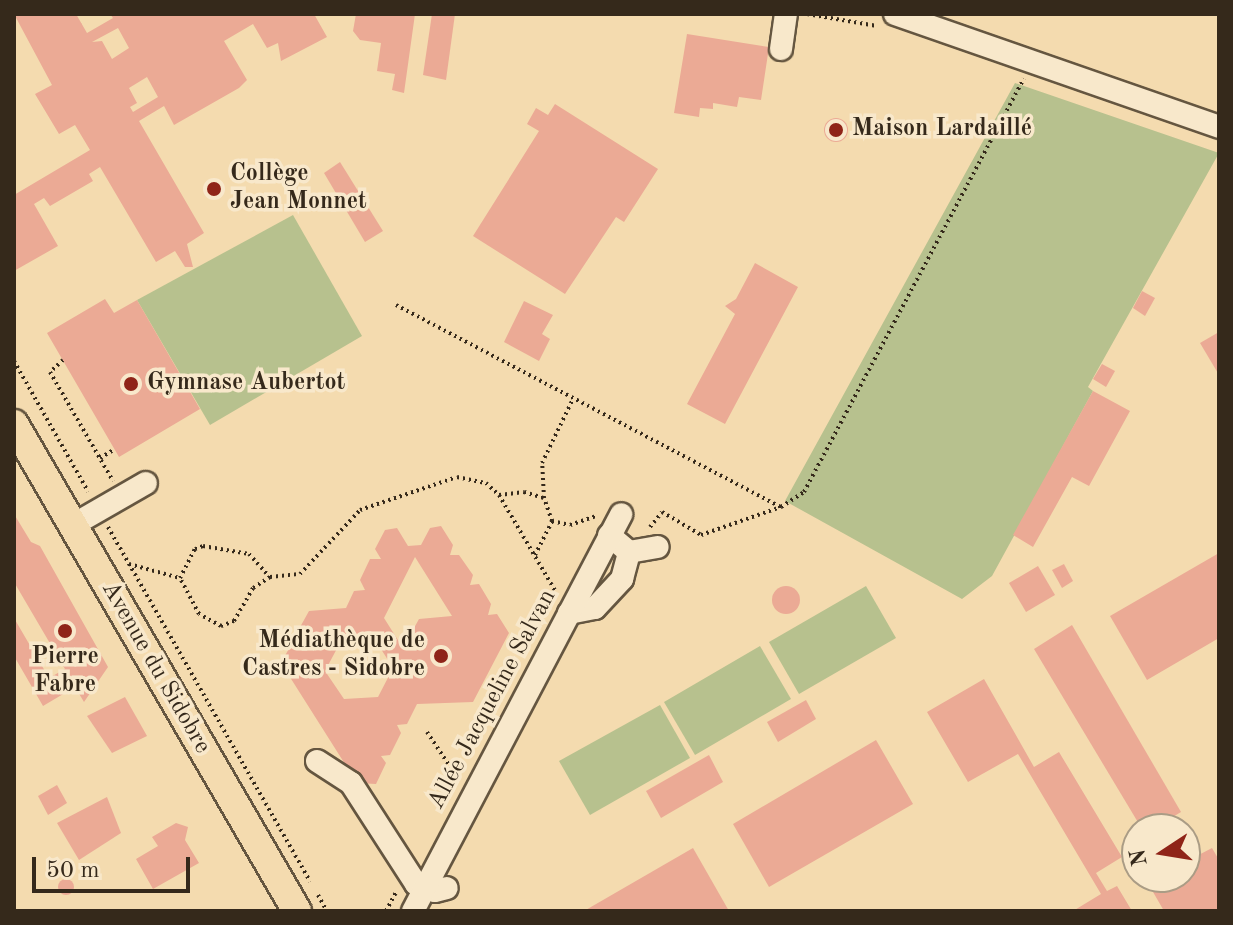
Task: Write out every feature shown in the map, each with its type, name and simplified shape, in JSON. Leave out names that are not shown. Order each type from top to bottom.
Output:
[{"type":"main road","name":"Avenue du Sidobre","points":[[14,424],[297,911]]},
{"type":"street","points":[[781,49],[786,14]]},
{"type":"street","points":[[895,14],[1219,127]]},
{"type":"street","points":[[73,525],[146,483]]},
{"type":"street","name":"Allée Jacqueline Salvan","points":[[413,911],[435,888],[478,803],[559,609],[621,514]]},
{"type":"street","points":[[609,535],[629,552]]},
{"type":"street","points":[[629,552],[658,547]]},
{"type":"street","points":[[559,609],[595,608],[622,579],[629,552]]},
{"type":"street","points":[[317,761],[351,783],[435,888]]},
{"type":"path","points":[[552,521],[570,525],[610,511],[648,530],[662,512],[698,535],[781,507],[804,492],[1025,76]]},
{"type":"path","points":[[396,305],[781,507]]},
{"type":"path","points":[[63,360],[50,372],[122,496]]},
{"type":"path","points":[[14,361],[327,911]]},
{"type":"path","points":[[535,556],[552,521],[544,498],[542,463],[574,398]]},
{"type":"path","points":[[100,458],[115,449]]},
{"type":"path","points":[[129,564],[180,578],[199,614],[221,626],[234,621],[253,588],[270,577],[300,574],[360,510],[422,485],[472,478],[499,495],[557,592],[559,609]]},
{"type":"path","points":[[499,495],[524,492],[544,498]]},
{"type":"path","points":[[180,578],[195,549],[203,546],[249,554],[270,577]]},
{"type":"path","points":[[427,732],[478,803]]},
{"type":"green space","points":[[1015,83],[1219,153],[1088,387],[1093,391],[992,576],[962,599],[785,501]]},
{"type":"green space","points":[[293,215],[362,336],[210,425],[137,300]]},
{"type":"green space","points":[[866,586],[896,638],[799,694],[769,642]]},
{"type":"green space","points":[[760,646],[791,699],[695,755],[664,702]]},
{"type":"green space","points":[[660,705],[690,758],[590,815],[559,761]]},
{"type":"building","points":[[14,14],[76,14],[87,33],[113,18],[110,14],[314,14],[327,37],[281,61],[278,43],[267,48],[253,24],[224,41],[247,80],[239,88],[174,125],[164,106],[139,121],[204,233],[187,244],[193,267],[185,267],[175,251],[156,262],[100,167],[89,174],[93,181],[50,206],[44,198],[34,204],[58,246],[14,271],[14,195],[90,150],[75,125],[59,134],[35,94],[52,85]],"holes":[[[118,28],[129,48],[112,59],[102,41],[92,42]],[[147,77],[158,97],[133,112],[130,107],[137,103],[129,88]]]},
{"type":"building","points":[[356,14],[415,14],[404,93],[392,90],[395,74],[377,71],[381,43],[360,40],[353,31]]},
{"type":"building","points":[[432,14],[455,14],[446,80],[423,75]]},
{"type":"building","points":[[687,34],[769,47],[761,100],[739,97],[737,107],[713,103],[713,109],[700,108],[699,117],[674,113]]},
{"type":"building","points":[[555,104],[658,169],[624,222],[616,217],[565,294],[473,236],[539,131],[527,124],[536,108],[548,115]]},
{"type":"building","name":"Maison Lardaillé","points":[[836,118],[845,121],[848,130],[845,139],[836,142],[827,139],[824,130],[827,121]]},
{"type":"building","points":[[340,162],[383,231],[365,242],[324,173]]},
{"type":"building","points":[[755,263],[798,287],[725,424],[687,404],[735,314],[725,306],[736,299]]},
{"type":"building","points":[[1142,291],[1155,298],[1145,316],[1133,308]]},
{"type":"building","name":"Gymnase Aubertot","points":[[105,299],[114,313],[137,300],[200,409],[119,457],[47,333]]},
{"type":"building","points":[[524,301],[553,315],[542,334],[550,339],[539,361],[504,342]]},
{"type":"building","points":[[1219,332],[1219,375],[1200,343]]},
{"type":"building","points":[[1102,364],[1115,371],[1106,387],[1093,379]]},
{"type":"building","points":[[1093,391],[1130,411],[1089,486],[1072,477],[1033,547],[1013,535]]},
{"type":"building","name":"Pierre Fabre","points":[[14,514],[31,542],[40,546],[108,667],[84,702],[75,687],[43,706],[14,656],[14,618],[49,678],[65,669],[14,582]]},
{"type":"building","name":"Médiathèque de Castres - Sidobre","points":[[441,526],[453,545],[450,555],[459,555],[473,575],[470,585],[479,584],[491,604],[488,615],[497,614],[509,633],[473,702],[417,704],[407,724],[397,725],[401,733],[390,755],[381,756],[386,763],[376,784],[357,783],[281,663],[292,643],[305,641],[299,629],[309,611],[346,608],[354,591],[365,590],[360,580],[370,559],[381,559],[375,549],[385,530],[397,528],[408,546],[421,545],[430,528]],"holes":[[[415,557],[452,616],[419,619],[403,648],[384,618]],[[374,638],[393,668],[378,697],[344,699],[325,671],[341,641]]]},
{"type":"building","points":[[1219,553],[1219,638],[1147,680],[1110,616]]},
{"type":"building","points":[[1064,564],[1073,581],[1062,588],[1052,570]]},
{"type":"building","points":[[1038,566],[1055,595],[1026,612],[1009,583]]},
{"type":"building","points":[[786,586],[796,590],[800,600],[796,610],[786,614],[776,610],[772,600],[776,590]]},
{"type":"building","points":[[1072,625],[1181,812],[1132,813],[1034,649]]},
{"type":"building","points":[[984,679],[1034,767],[1059,752],[1121,855],[1096,873],[1107,891],[1117,886],[1132,911],[1073,911],[1101,894],[1018,754],[968,782],[927,712]]},
{"type":"building","points":[[125,697],[147,736],[112,753],[87,716]]},
{"type":"building","points":[[806,700],[816,719],[778,742],[767,722]]},
{"type":"building","points":[[876,740],[913,804],[769,887],[733,824]]},
{"type":"building","points":[[709,755],[723,782],[661,818],[646,791]]},
{"type":"building","points":[[57,785],[67,803],[48,815],[38,796]]},
{"type":"building","points":[[107,797],[121,833],[79,860],[57,823]]},
{"type":"building","points":[[176,823],[188,827],[185,840],[199,863],[153,889],[136,859],[158,846],[152,837]]},
{"type":"building","points":[[693,848],[729,911],[584,911]]},
{"type":"building","points":[[1212,848],[1219,860],[1219,911],[1164,911],[1154,893],[1201,893],[1201,854]]},
{"type":"building","points":[[63,879],[69,879],[74,887],[72,893],[63,895],[58,890],[58,884]]},
{"type":"place","name":"Maison Lardaillé","points":[[836,130]]},
{"type":"place","name":"Collège Jean Monnet","points":[[214,189]]},
{"type":"place","name":"Gymnase Aubertot","points":[[131,384]]},
{"type":"place","name":"Pierre Fabre","points":[[65,631]]},
{"type":"place","name":"Médiathèque de Castres - Sidobre","points":[[441,656]]}]
